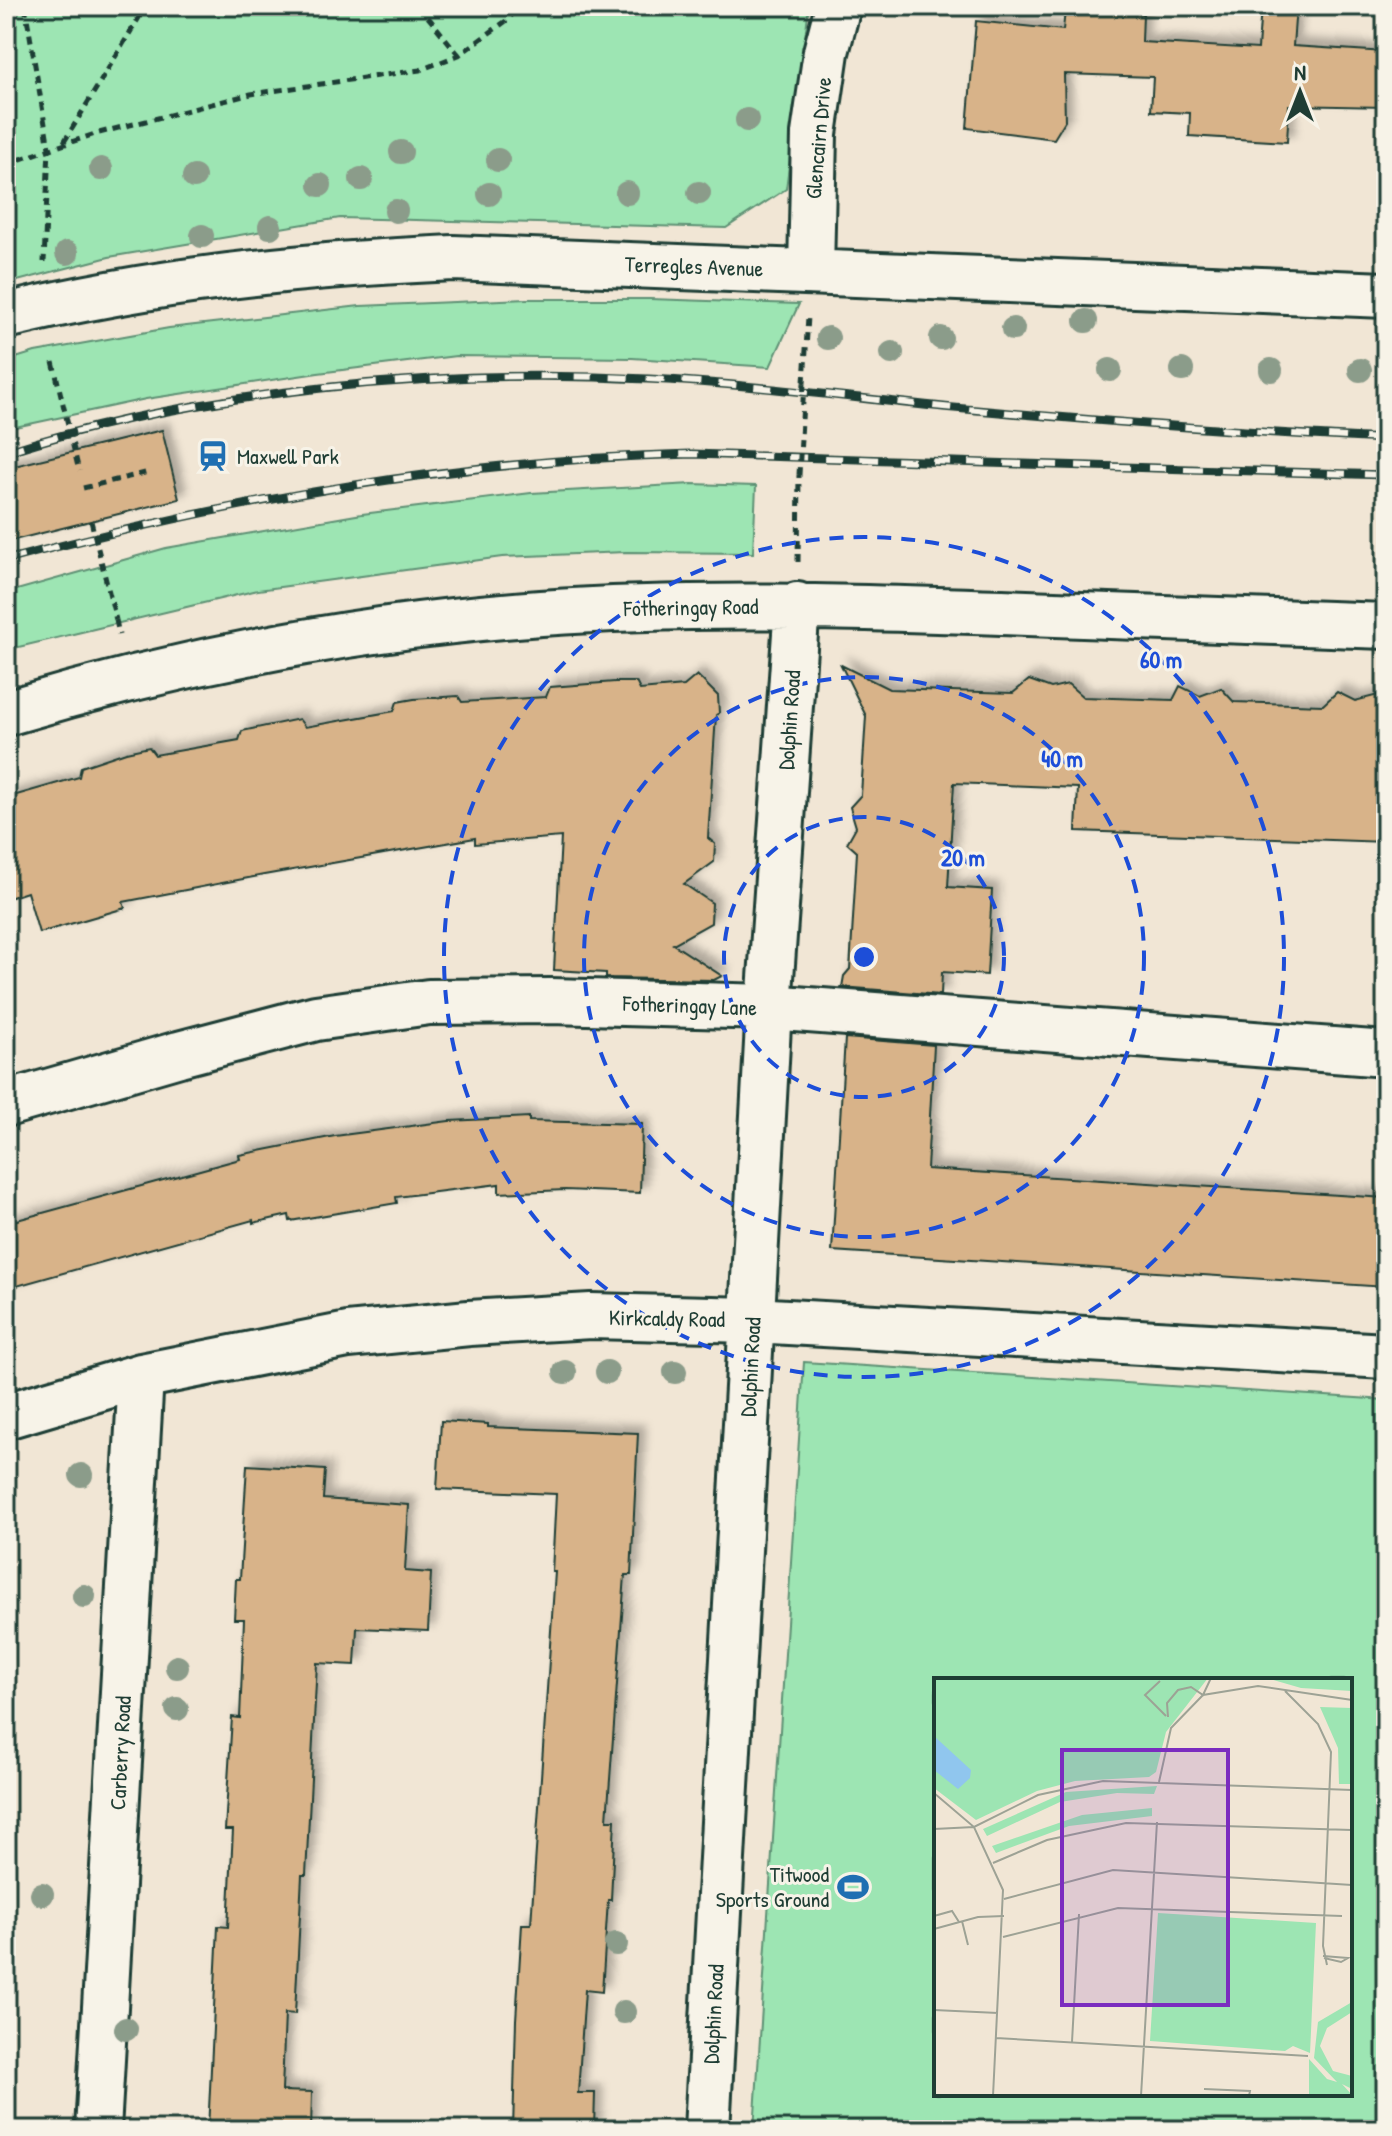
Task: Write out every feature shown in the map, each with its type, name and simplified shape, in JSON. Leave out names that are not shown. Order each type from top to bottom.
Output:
[{"type":"street","name":"Glencairn Drive","points":[[811,271],[814,134],[826,52],[838,6]]},
{"type":"street","name":"Terregles Avenue","points":[[24,312],[172,284],[342,263],[468,258],[1386,295]]},
{"type":"street","name":"Fotheringay Road","points":[[6,713],[128,679],[357,635],[538,613],[696,605],[797,605],[1386,626]]},
{"type":"street","name":"Dolphin Road","points":[[707,2130],[769,1007],[797,605]]},
{"type":"street","name":"Fotheringay Lane","points":[[6,1104],[316,1018],[429,1002],[551,1001],[769,1007],[1386,1054]]},
{"type":"street","name":"Kirkcaldy Road","points":[[6,1416],[141,1376],[348,1335],[469,1323],[591,1316],[752,1320],[1386,1356]]},
{"type":"street","name":"Carberry Road","points":[[98,2130],[141,1376]]},
{"type":"path","points":[[25,6],[49,148],[24,312],[53,362],[79,471]]},
{"type":"path","points":[[63,144],[146,6]]},
{"type":"path","points":[[419,6],[459,55]]},
{"type":"path","points":[[6,164],[165,114],[251,94],[420,70],[459,55],[506,21],[520,6]]},
{"type":"path","points":[[797,605],[799,475],[811,271]]},
{"type":"path","points":[[83,488],[149,472]]},
{"type":"path","points":[[91,521],[116,620]]},
{"type":"green space","points":[[6,6],[809,6],[786,189],[726,228],[340,218],[109,257],[6,284]]},
{"type":"green space","points":[[527,299],[799,304],[770,367],[632,358],[456,356],[146,399],[6,429],[6,361],[35,352],[169,328],[360,306]]},
{"type":"green space","points":[[692,484],[756,486],[753,553],[626,552],[502,557],[258,590],[6,650],[6,593],[166,548],[362,514],[531,493]]},
{"type":"green space","name":"Titwood Sports Ground","points":[[804,1362],[1386,1400],[1386,2130],[754,2130]]},
{"type":"building","points":[[1261,6],[1296,6],[1293,46],[1386,52],[1386,107],[1289,105],[1287,142],[1189,136],[1190,113],[1151,111],[1153,77],[1064,74],[1065,121],[1054,139],[967,128],[976,21],[1063,30],[1065,10],[1143,14],[1142,42],[1258,49]]},
{"type":"building","points":[[162,430],[179,499],[6,542],[6,468]]},
{"type":"building","points":[[841,665],[889,689],[1013,693],[1029,680],[1051,688],[1068,684],[1083,697],[1173,700],[1180,686],[1200,696],[1221,688],[1234,702],[1323,705],[1337,692],[1355,701],[1386,693],[1386,842],[1076,831],[1078,788],[954,783],[948,887],[992,890],[987,975],[942,972],[941,995],[842,987],[844,976],[850,969],[857,852],[847,843],[856,827],[850,807],[861,795],[866,716]]},
{"type":"building","points":[[697,675],[718,696],[708,838],[715,844],[714,862],[684,884],[712,903],[711,923],[673,944],[722,976],[714,980],[606,978],[606,973],[554,970],[561,837],[475,844],[475,838],[264,875],[123,902],[125,908],[39,933],[27,892],[6,899],[6,798],[79,777],[81,767],[126,752],[149,747],[155,755],[239,740],[242,731],[299,719],[305,727],[394,711],[397,702],[414,699],[458,696],[462,702],[546,697],[550,687],[615,682],[636,682],[640,690],[684,686]]},
{"type":"building","points":[[845,1038],[934,1045],[927,1169],[1386,1198],[1386,1287],[832,1251]]},
{"type":"building","points":[[529,1117],[529,1121],[642,1124],[640,1193],[565,1190],[499,1193],[499,1184],[396,1197],[397,1203],[290,1221],[289,1215],[253,1223],[253,1220],[6,1289],[6,1223],[240,1159],[239,1155],[335,1136],[449,1121]]},
{"type":"building","points":[[441,1421],[488,1424],[488,1427],[638,1433],[631,1575],[625,1575],[607,1820],[615,1820],[611,1900],[608,1900],[602,1992],[585,1990],[578,2093],[595,2093],[594,2130],[513,2130],[522,1924],[531,1924],[555,1572],[552,1572],[556,1494],[437,1489]]},
{"type":"building","points":[[247,1465],[325,1470],[323,1499],[409,1505],[405,1571],[431,1573],[428,1631],[357,1628],[355,1665],[317,1663],[295,2014],[285,2013],[282,2091],[312,2092],[311,2130],[208,2130],[218,1926],[228,1927],[233,1830],[225,1830],[232,1717],[240,1718],[244,1619],[234,1619],[236,1579],[240,1579]]},
{"type":"railway","points":[[6,452],[81,430],[241,398],[406,381],[570,376],[686,381],[1062,417],[1386,439]]},
{"type":"railway","points":[[6,560],[176,519],[346,486],[431,474],[604,458],[692,454],[1386,475]]},
{"type":"place","name":"Maxwell Park","points":[[213,456]]},
{"type":"place","name":"Titwood Sports Ground","points":[[853,1887]]}]
